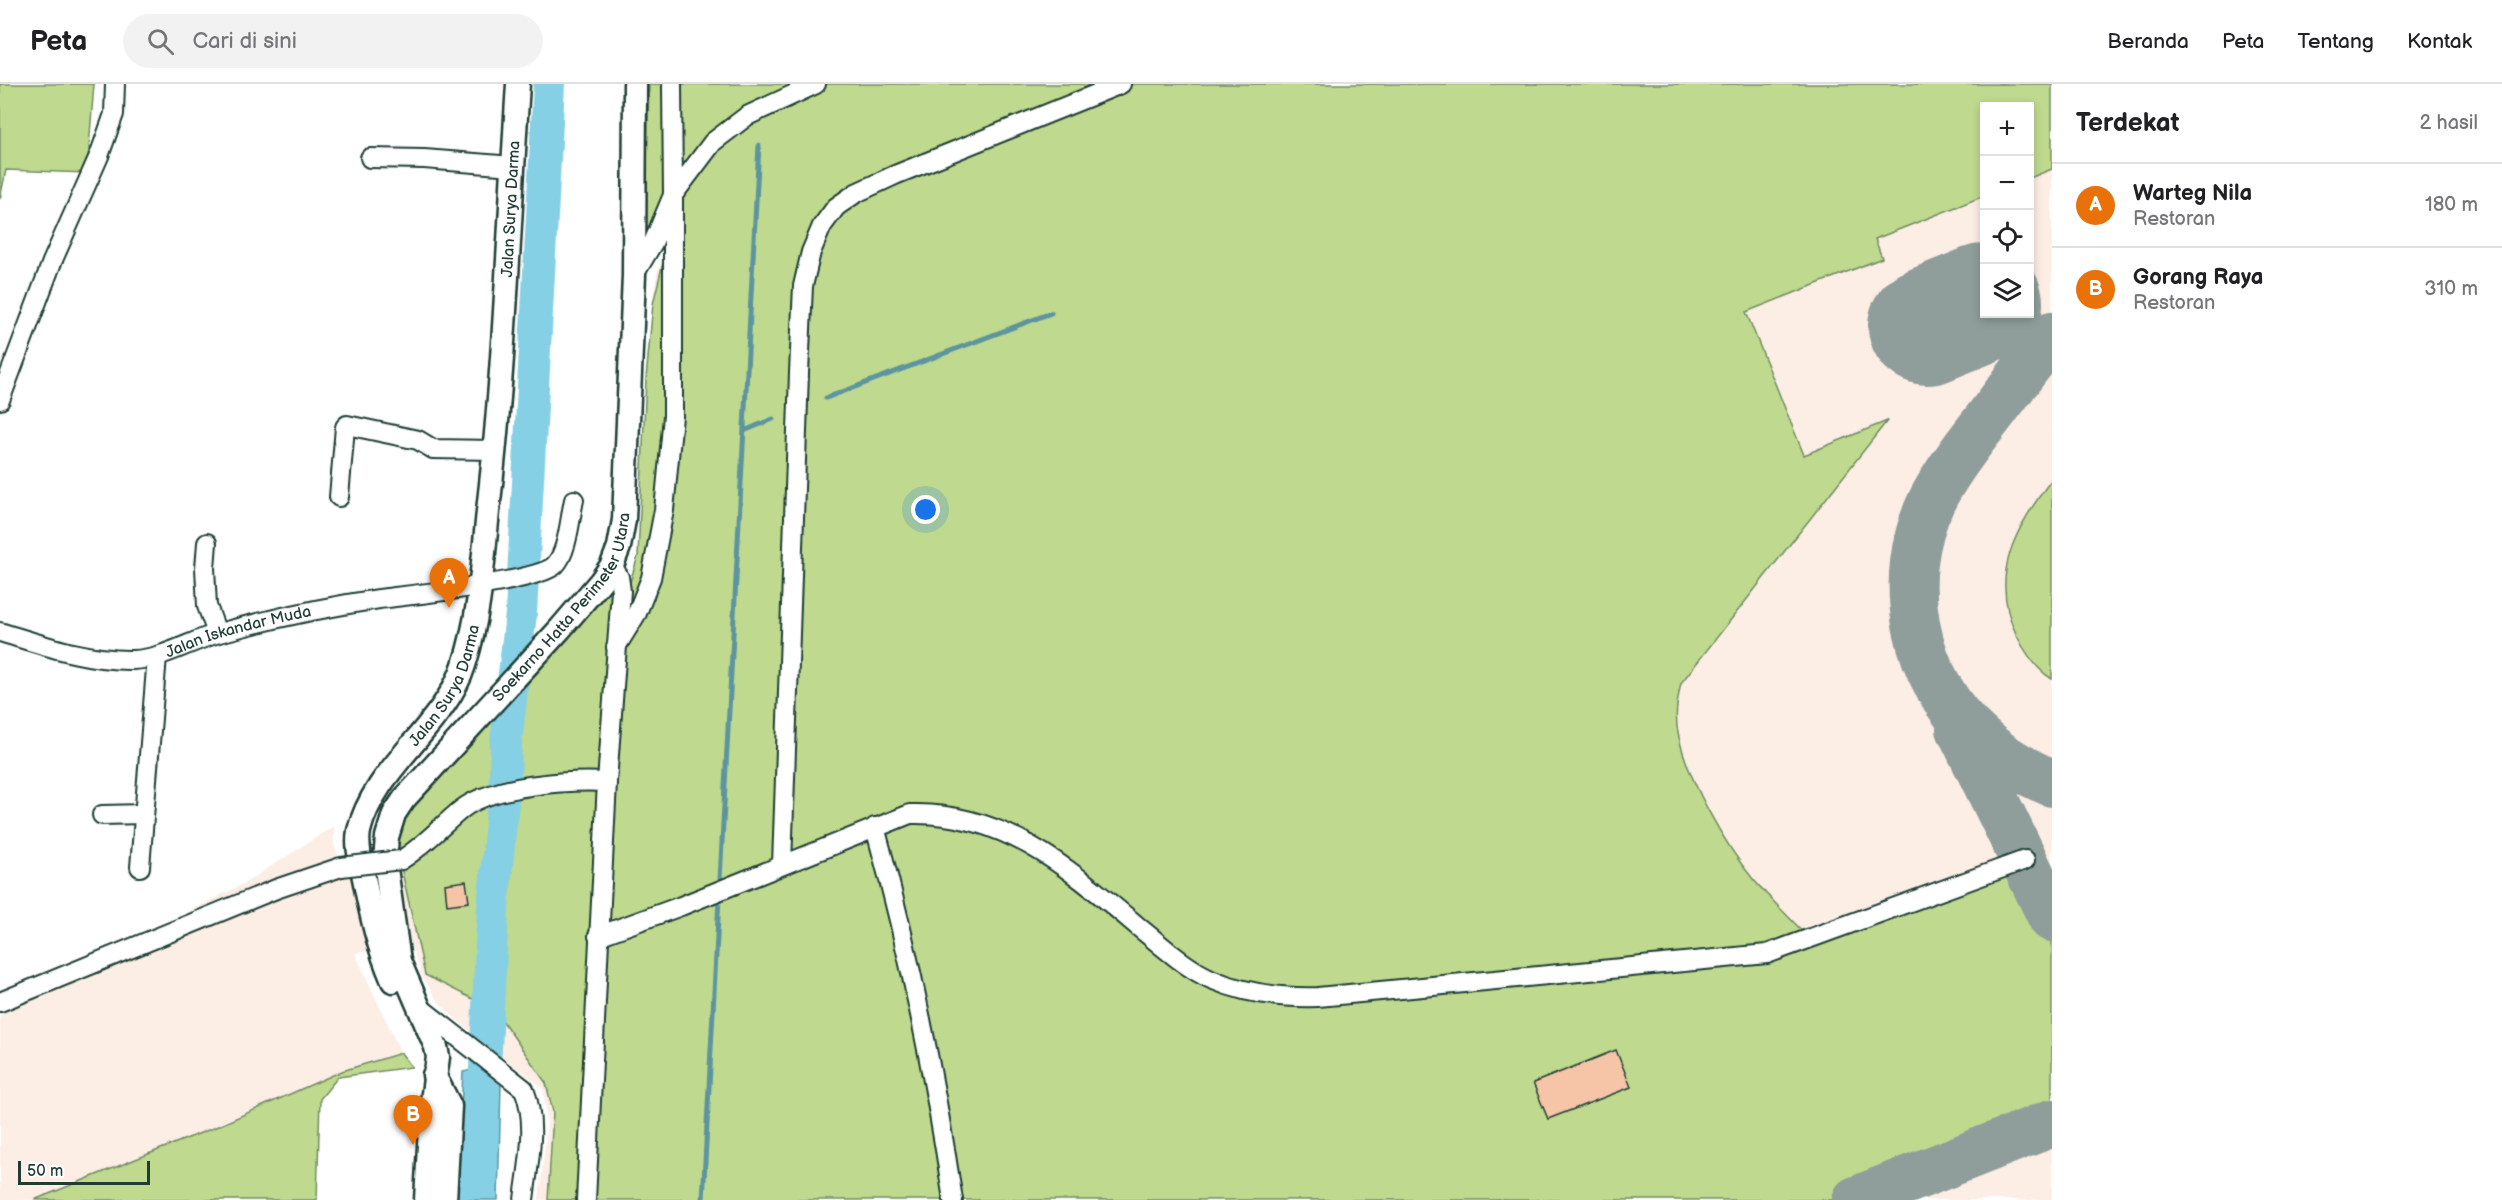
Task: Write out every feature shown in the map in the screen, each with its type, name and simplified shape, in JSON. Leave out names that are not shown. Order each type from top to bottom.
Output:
[{"type":"main road","name":"Jalan Surya Darma","points":[[445,1200],[450,1106],[435,1078],[375,937],[360,857],[359,832],[369,804],[452,691],[464,667],[480,585],[495,450],[518,84]]},
{"type":"main road","name":"Soekarno Hatta Perimeter Utara","points":[[435,1078],[436,1047],[399,962],[385,861],[387,837],[394,814],[404,799],[561,629],[612,565],[619,547],[624,520],[634,275],[635,84]]},
{"type":"main road","points":[[426,1200],[435,1078]]},
{"type":"street","points":[[0,400],[52,262],[99,156],[114,114],[116,84]]},
{"type":"street","points":[[616,646],[637,613],[651,578],[664,510],[673,416],[672,84]]},
{"type":"street","points":[[634,275],[653,243],[673,195],[713,142],[747,116],[816,84]]},
{"type":"street","points":[[782,865],[803,286],[811,252],[822,226],[836,207],[856,193],[1121,84]]},
{"type":"street","points":[[370,159],[424,159],[513,166]]},
{"type":"street","points":[[339,497],[347,425],[418,440],[433,449],[495,450]]},
{"type":"street","name":"Jalan Iskandar Muda","points":[[0,632],[75,654],[132,660],[157,656],[217,633],[353,603],[535,575],[555,566],[563,554],[574,500]]},
{"type":"street","points":[[207,543],[205,568],[207,606],[217,633]]},
{"type":"street","points":[[586,1200],[606,782],[621,591],[619,577],[612,565]]},
{"type":"street","points":[[140,867],[150,767],[157,656]]},
{"type":"street","points":[[0,1002],[276,889],[341,867],[401,860],[418,849],[461,810],[487,796],[552,782],[606,782]]},
{"type":"street","points":[[102,815],[144,814]]},
{"type":"street","points":[[598,936],[712,894],[910,814],[955,816],[989,826],[1037,848],[1084,881],[1169,952],[1209,978],[1242,991],[1307,997],[1767,954],[2025,860]]},
{"type":"street","points":[[875,827],[892,888],[922,1020],[953,1200]]},
{"type":"street","points":[[417,1005],[524,1089],[531,1106],[532,1123],[524,1200]]},
{"type":"shaded area","points":[[645,84],[2052,84],[2052,1200],[539,1200],[547,1123],[543,1088],[461,1024],[440,1004],[422,977],[411,945],[355,953],[401,1053],[342,1071],[218,1126],[34,1200],[0,1200],[0,991],[128,942],[245,883],[334,826],[334,845],[338,856],[395,849],[508,699],[609,591],[626,591],[638,555],[645,379],[652,303],[657,273],[666,251],[644,238]]},
{"type":"green space","points":[[0,84],[94,84],[87,173],[6,170],[0,199]]},
{"type":"green space","points":[[649,84],[2052,84],[2052,169],[2034,176],[2034,102],[1980,102],[1980,198],[1875,239],[1882,258],[1746,312],[1804,455],[1887,421],[1681,683],[1676,717],[1677,730],[1690,773],[1731,849],[1753,879],[1810,939],[2025,860],[2052,918],[2052,1110],[2038,1123],[2012,1138],[1856,1200],[548,1200],[553,1112],[546,1083],[495,1010],[425,975],[397,849],[396,820],[609,592],[627,592],[638,556],[646,379],[653,304],[666,250],[645,237]]},
{"type":"green space","points":[[2052,479],[2052,679],[2036,665],[2020,642],[2009,614],[2005,593],[2010,553],[2017,534]]},
{"type":"green space","points":[[401,1053],[412,1067],[338,1077],[320,1099],[317,1200],[34,1200],[218,1126],[342,1071]]},
{"type":"water","points":[[484,1067],[501,1084],[498,1200],[456,1200],[463,1072]]},
{"type":"building","points":[[466,881],[469,902],[447,905],[445,884]]},
{"type":"building","points":[[1616,1050],[1631,1087],[1548,1119],[1533,1083]]},
{"type":"waterway","points":[[484,1088],[493,908],[505,780],[506,742],[521,614],[549,84]]},
{"type":"waterway","points":[[703,1200],[759,145]]},
{"type":"waterway","points":[[826,398],[1051,313]]},
{"type":"waterway","points":[[744,431],[773,419]]},
{"type":"taxiway","points":[[2052,335],[1962,452],[1932,500],[1920,530],[1914,562],[1913,594],[1916,626],[1925,658],[1938,687],[1956,714],[1979,738],[2004,758],[2052,783]]},
{"type":"taxiway","points":[[1960,729],[2052,918]]},
{"type":"taxiway","points":[[1856,1200],[2052,1123]]},
{"type":"runway","points":[[1927,326],[1980,305]]},
{"type":"place","name":"Warteg Nila","points":[[449,608]]},
{"type":"place","name":"Gorang Raya","points":[[413,1145]]}]
